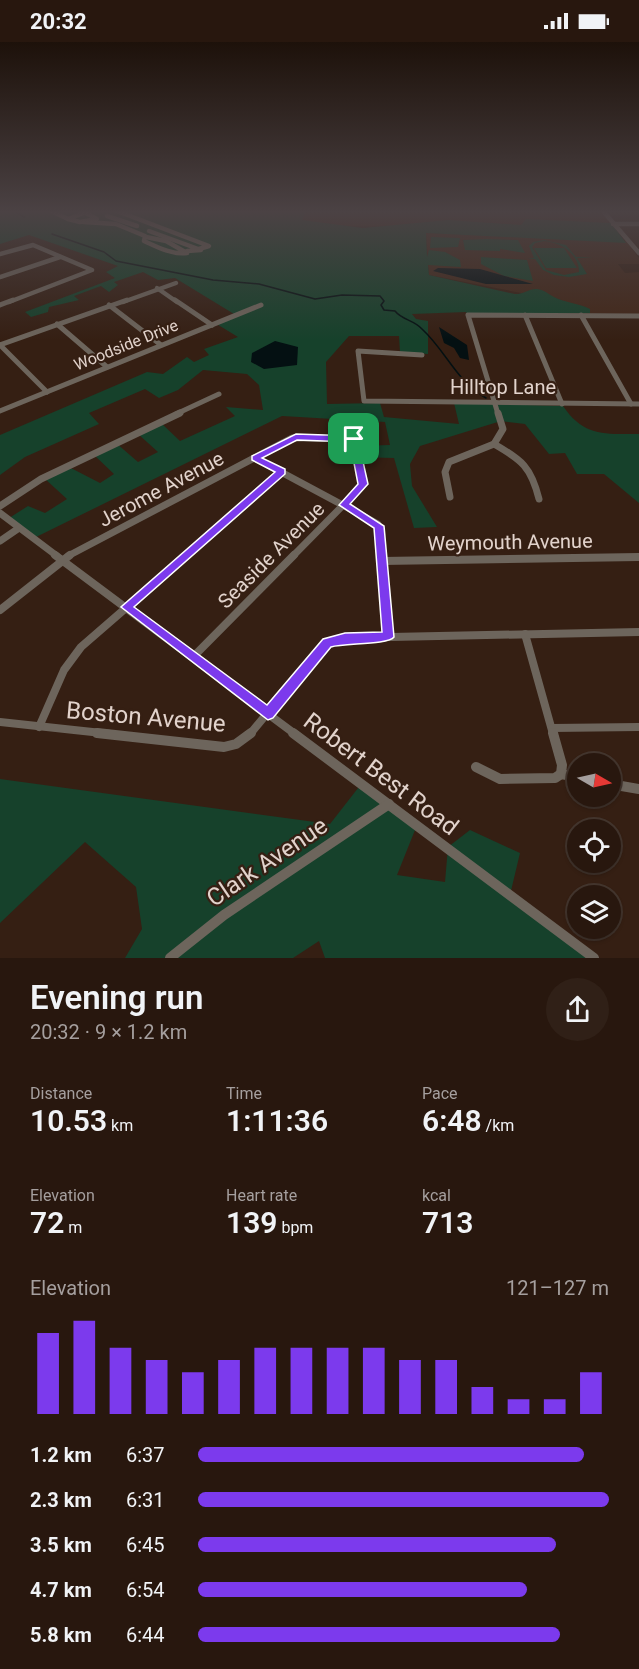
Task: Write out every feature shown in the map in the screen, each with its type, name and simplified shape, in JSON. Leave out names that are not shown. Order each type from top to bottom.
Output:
[{"type":"street","points":[[0,305],[92,271],[52,254]]},
{"type":"street","points":[[0,277],[60,257]]},
{"type":"street","points":[[47,392],[0,345],[176,283]]},
{"type":"street","points":[[157,288],[212,324]]},
{"type":"street","name":"Woodside Drive","points":[[0,411],[261,304]]},
{"type":"street","points":[[109,305],[162,345]]},
{"type":"street","points":[[461,315],[638,317]]},
{"type":"street","points":[[450,497],[445,472],[449,462],[458,456],[494,444],[503,429],[468,315]]},
{"type":"street","points":[[525,315],[562,404]]},
{"type":"street","points":[[581,315],[631,404]]},
{"type":"street","points":[[57,324],[106,367]]},
{"type":"street","name":"Hilltop Lane","points":[[422,355],[358,351],[364,399],[367,402],[639,404]]},
{"type":"street","points":[[0,506],[41,479],[219,394]]},
{"type":"street","name":"Jerome Avenue","points":[[0,610],[63,560],[296,437],[352,438]]},
{"type":"street","name":"Seaside Avenue","points":[[193,657],[363,484],[352,438]]},
{"type":"street","points":[[494,444],[527,464],[532,472],[539,498]]},
{"type":"street","points":[[255,458],[378,524],[388,637]]},
{"type":"street","points":[[39,727],[72,657],[281,472]]},
{"type":"street","name":"Robert Best Road","points":[[0,513],[594,958]]},
{"type":"street","points":[[0,541],[19,528]]},
{"type":"street","name":"Weymouth Avenue","points":[[382,561],[639,557]]},
{"type":"street","name":"Boston Avenue","points":[[0,722],[224,747],[244,739],[328,643],[345,638],[639,632]]},
{"type":"street","points":[[525,634],[562,765],[561,774]]},
{"type":"street","points":[[552,729],[639,727]]},
{"type":"street","points":[[476,767],[500,779],[555,778],[561,774],[567,775]]},
{"type":"street","points":[[621,786],[639,789]]},
{"type":"street","name":"Clark Avenue","points":[[170,958],[224,915],[389,804]]},
{"type":"shaded area","points":[[427,254],[636,254],[639,258],[639,264],[618,264],[625,273],[639,272],[639,314],[556,313],[526,294],[429,275]]},
{"type":"shaded area","points":[[438,268],[480,269],[533,284],[486,284],[433,271]]},
{"type":"shaded area","points":[[439,327],[467,345],[469,360],[460,358],[454,348],[444,343]]},
{"type":"shaded area","points":[[275,341],[298,347],[297,365],[264,369],[251,362],[252,353]]},
{"type":"green space","points":[[83,254],[427,254],[427,257],[428,254],[448,254],[460,260],[461,267],[428,265],[429,275],[515,294],[532,289],[540,290],[558,299],[586,307],[590,309],[590,313],[412,314],[416,319],[428,321],[428,354],[400,352],[399,336],[349,336],[326,362],[327,404],[380,403],[384,417],[459,424],[454,403],[563,406],[579,423],[596,432],[639,434],[639,503],[604,474],[577,474],[565,453],[549,454],[525,424],[501,421],[420,446],[410,464],[412,486],[437,527],[414,528],[394,458],[356,457],[355,446],[390,445],[385,422],[282,416],[32,539],[6,520],[28,506],[45,513],[67,499],[44,478],[67,466],[100,483],[114,474],[93,454],[116,443],[138,462],[158,452],[137,433],[160,422],[180,441],[235,416],[226,407],[263,410],[259,385],[247,374],[203,370],[178,390],[159,398],[145,389],[89,413],[99,424],[25,457],[0,475],[0,435],[147,372],[163,374],[187,357],[194,362],[209,355],[204,349],[238,337],[215,323],[234,314],[175,278],[158,280],[143,272],[114,282],[118,285],[109,292],[101,286],[74,296],[79,300],[49,307],[48,312],[31,317],[25,312],[115,278],[106,272],[118,266]]},
{"type":"green space","points":[[532,254],[536,254],[546,270],[564,275],[579,272],[576,260],[571,254],[576,257],[593,257],[577,258],[587,274],[569,277],[554,275],[543,270],[535,259],[528,259],[534,258]]},
{"type":"green space","points":[[537,254],[568,254],[577,268],[546,268]]},
{"type":"green space","points":[[481,257],[527,260],[533,281],[504,276],[481,264]]},
{"type":"green space","points":[[0,779],[330,824],[362,783],[417,825],[397,875],[445,882],[448,847],[470,830],[520,853],[510,895],[594,958],[325,958],[319,941],[293,958],[125,958],[142,929],[136,887],[85,842],[0,923]]},
{"type":"waterway","points":[[106,254],[116,261],[213,280],[259,284],[315,299],[342,295],[380,296],[384,301],[381,305],[384,310],[395,311],[419,326],[467,384],[486,398]]},
{"type":"route","points":[[296,437],[350,437],[354,439],[363,484],[344,505],[379,526],[388,637],[345,638],[328,643],[268,713],[126,607],[281,472],[255,458],[296,437]]}]
